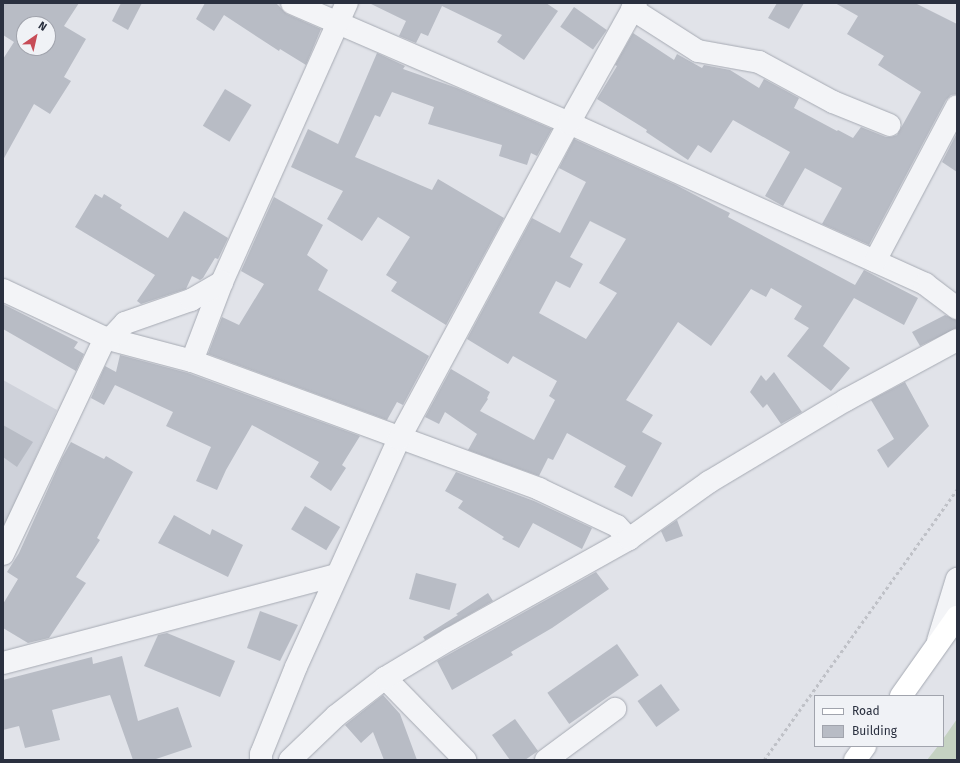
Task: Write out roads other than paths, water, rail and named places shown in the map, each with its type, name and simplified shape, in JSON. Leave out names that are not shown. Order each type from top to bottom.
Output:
[{"type":"main road","points":[[902,695],[957,617]]},
{"type":"main road","points":[[855,760],[864,747]]},
{"type":"street","points":[[292,3],[568,123],[925,284],[957,308]]},
{"type":"street","points":[[192,361],[222,282],[339,24],[347,3]]},
{"type":"street","points":[[261,760],[261,754],[296,667],[399,439],[568,123],[634,6],[698,51],[759,62],[833,102],[890,125]]},
{"type":"street","points":[[874,261],[957,106]]},
{"type":"street","points":[[105,338],[112,337],[125,323],[190,300],[222,282]]},
{"type":"street","points":[[3,290],[105,338],[192,361],[399,439],[486,468],[539,489],[617,526],[629,539]]},
{"type":"street","points":[[3,554],[105,338]]},
{"type":"street","points":[[290,760],[336,716],[385,678],[450,639],[629,539],[708,482],[846,400],[957,340]]},
{"type":"street","points":[[3,663],[337,575]]},
{"type":"street","points":[[936,647],[957,579]]},
{"type":"street","points":[[385,678],[465,760]]},
{"type":"street","points":[[546,760],[615,709]]}]
